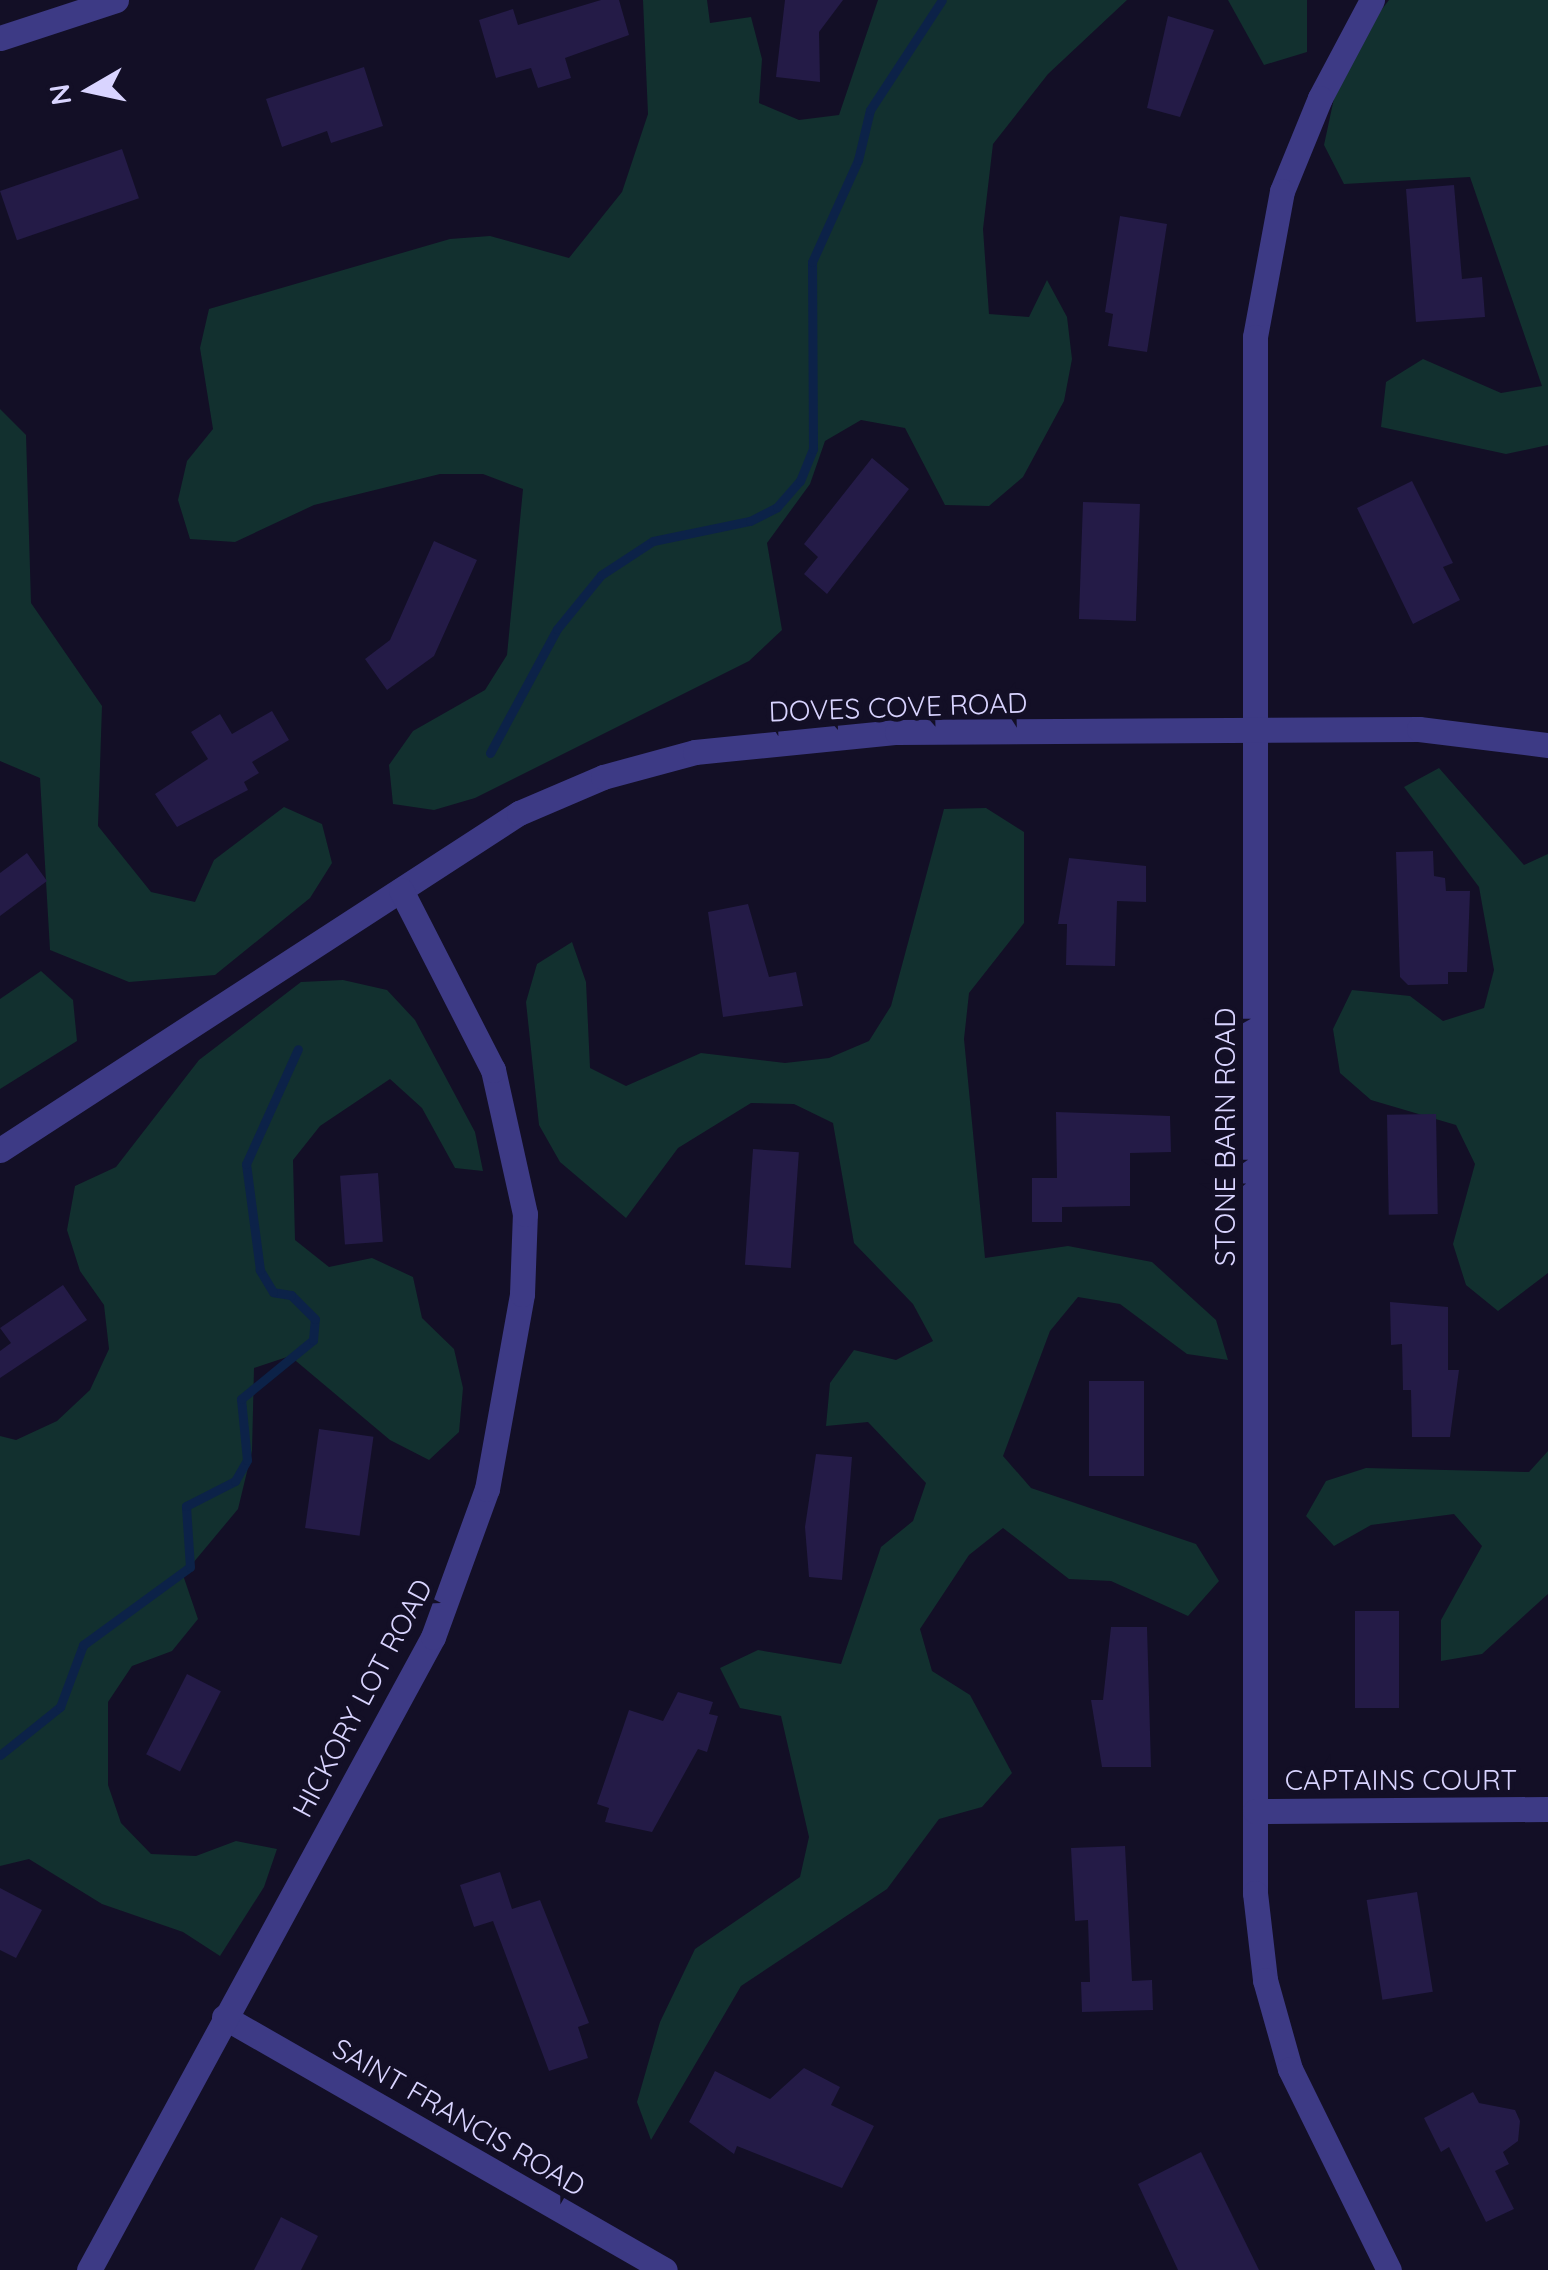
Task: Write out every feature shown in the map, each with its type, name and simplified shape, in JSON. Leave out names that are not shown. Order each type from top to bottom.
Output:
[{"type":"street","points":[[0,38],[116,0]]},
{"type":"street","name":"STONE BARN ROAD","points":[[1372,0],[1300,144],[1260,294],[1253,379],[1255,1811],[1258,1934],[1276,2026],[1388,2270]]},
{"type":"street","name":"DOVES COVE ROAD","points":[[0,1150],[519,813],[695,752],[897,732],[1418,730],[1548,745]]},
{"type":"street","name":"HICKORY LOT ROAD","points":[[89,2270],[451,1596],[509,1384],[525,1214],[514,1139],[494,1070],[401,890]]},
{"type":"street","name":"CAPTAINS COURT","points":[[1255,1811],[1548,1809]]},
{"type":"street","name":"SAINT FRANCIS ROAD","points":[[224,2017],[665,2270]]},
{"type":"green space","points":[[643,0],[707,0],[710,23],[751,17],[762,59],[759,103],[799,120],[839,115],[878,0],[1127,0],[1048,74],[993,144],[983,229],[989,314],[1029,317],[1047,280],[1067,317],[1072,359],[1064,401],[1023,477],[989,506],[945,505],[905,428],[861,420],[825,441],[810,484],[767,543],[782,630],[749,661],[475,798],[434,810],[393,804],[389,765],[413,731],[485,690],[507,655],[523,489],[483,474],[440,474],[314,505],[235,542],[190,539],[178,500],[187,461],[213,429],[200,348],[209,309],[450,239],[490,236],[569,258],[622,192],[648,114]]},
{"type":"green space","points":[[1228,0],[1307,0],[1307,52],[1264,65]]},
{"type":"green space","points":[[1389,0],[1548,0],[1548,445],[1506,454],[1381,427],[1386,382],[1423,359],[1501,393],[1542,386],[1470,177],[1344,184],[1324,145],[1342,61]]},
{"type":"green space","points":[[0,409],[26,435],[31,603],[102,706],[98,826],[151,892],[195,902],[214,860],[284,807],[322,824],[332,863],[310,898],[215,975],[129,982],[50,950],[40,778],[0,761]]},
{"type":"green space","points":[[1439,768],[1524,865],[1548,854],[1548,1273],[1498,1311],[1466,1285],[1453,1244],[1475,1164],[1456,1125],[1371,1100],[1340,1073],[1333,1029],[1352,990],[1410,996],[1443,1021],[1484,1008],[1494,970],[1479,887],[1404,787]]},
{"type":"green space","points":[[986,808],[1024,832],[1024,923],[969,993],[964,1039],[985,1258],[1068,1246],[1152,1262],[1216,1320],[1228,1360],[1187,1354],[1120,1304],[1078,1297],[1050,1331],[1003,1456],[1031,1488],[1196,1544],[1219,1581],[1188,1616],[1111,1581],[1069,1579],[1003,1528],[969,1555],[920,1629],[932,1671],[970,1695],[1012,1773],[982,1807],[939,1819],[887,1889],[741,1986],[651,2140],[637,2102],[660,2022],[695,1949],[800,1877],[809,1837],[781,1716],[740,1708],[720,1668],[758,1650],[841,1664],[881,1547],[913,1521],[926,1483],[868,1422],[826,1426],[830,1383],[854,1350],[896,1360],[933,1341],[913,1304],[854,1243],[833,1123],[794,1104],[751,1103],[678,1148],[626,1218],[560,1162],[539,1125],[526,1002],[537,964],[572,942],[586,982],[590,1068],[626,1086],[701,1053],[785,1063],[829,1058],[869,1041],[891,1006],[944,809]]},
{"type":"green space","points":[[41,971],[73,1000],[77,1041],[0,1089],[0,999]]},
{"type":"green space","points":[[343,980],[387,990],[415,1020],[475,1132],[483,1171],[455,1168],[422,1108],[390,1079],[320,1126],[293,1160],[295,1240],[329,1267],[372,1258],[413,1277],[422,1318],[454,1349],[463,1388],[459,1432],[429,1460],[390,1440],[290,1356],[254,1368],[252,1451],[238,1509],[183,1575],[198,1619],[172,1651],[132,1666],[108,1702],[108,1785],[121,1823],[151,1854],[196,1856],[236,1841],[277,1849],[264,1887],[220,1956],[183,1932],[102,1904],[29,1859],[0,1866],[0,1436],[16,1440],[57,1421],[90,1390],[109,1349],[104,1305],[80,1271],[67,1230],[75,1186],[116,1167],[199,1060],[301,982]]},
{"type":"green space","points":[[1548,1451],[1548,1594],[1482,1654],[1441,1661],[1441,1620],[1482,1546],[1454,1514],[1371,1525],[1334,1546],[1306,1516],[1326,1481],[1366,1468],[1529,1472]]},
{"type":"building","points":[[601,0],[619,0],[629,35],[565,58],[571,78],[538,88],[531,68],[496,78],[479,20],[513,9],[518,25]]},
{"type":"building","points":[[785,0],[843,0],[819,32],[820,82],[776,77]]},
{"type":"building","points":[[1168,16],[1214,30],[1180,117],[1147,108]]},
{"type":"building","points":[[364,67],[383,126],[331,143],[327,131],[282,147],[266,99]]},
{"type":"building","points":[[122,149],[139,198],[17,240],[0,191]]},
{"type":"building","points":[[1454,185],[1462,279],[1482,277],[1485,317],[1416,322],[1406,189]]},
{"type":"building","points":[[1120,216],[1167,224],[1147,352],[1108,346],[1113,314],[1105,312]]},
{"type":"building","points":[[872,458],[909,489],[827,594],[804,574],[818,557],[804,544]]},
{"type":"building","points":[[1412,481],[1453,563],[1443,567],[1460,600],[1413,624],[1357,508]]},
{"type":"building","points":[[1083,502],[1140,504],[1136,621],[1079,619]]},
{"type":"building","points":[[434,541],[477,560],[434,656],[387,690],[365,659],[390,640]]},
{"type":"building","points":[[272,711],[289,740],[252,762],[259,773],[244,782],[248,790],[177,827],[155,794],[208,759],[191,732],[220,714],[232,734]]},
{"type":"building","points":[[1433,851],[1434,876],[1445,878],[1446,891],[1470,891],[1467,972],[1448,972],[1448,984],[1408,985],[1400,977],[1396,852]]},
{"type":"building","points":[[27,853],[47,881],[0,916],[0,873]]},
{"type":"building","points":[[1069,858],[1146,866],[1146,902],[1117,901],[1115,966],[1066,965],[1067,924],[1058,924]]},
{"type":"building","points":[[748,904],[769,977],[796,972],[803,1006],[723,1017],[708,912]]},
{"type":"building","points":[[1056,1112],[1170,1116],[1171,1152],[1130,1153],[1130,1206],[1062,1207],[1062,1222],[1032,1222],[1032,1178],[1057,1178]]},
{"type":"building","points":[[1436,1114],[1438,1214],[1389,1215],[1387,1115]]},
{"type":"building","points":[[753,1149],[799,1152],[791,1268],[745,1265]]},
{"type":"building","points":[[378,1173],[383,1242],[345,1244],[340,1176]]},
{"type":"building","points":[[63,1285],[87,1320],[0,1378],[0,1351],[11,1343],[0,1328]]},
{"type":"building","points":[[1390,1302],[1448,1307],[1448,1370],[1459,1370],[1450,1437],[1412,1437],[1411,1390],[1403,1390],[1402,1344],[1391,1345]]},
{"type":"building","points":[[1089,1381],[1144,1381],[1144,1476],[1089,1476]]},
{"type":"building","points":[[319,1429],[373,1437],[360,1536],[305,1528]]},
{"type":"building","points":[[816,1454],[852,1457],[842,1580],[809,1577],[805,1527]]},
{"type":"building","points":[[1355,1611],[1399,1611],[1399,1708],[1355,1708]]},
{"type":"building","points":[[1111,1627],[1147,1627],[1151,1767],[1102,1767],[1091,1700],[1103,1700]]},
{"type":"building","points":[[187,1674],[221,1691],[180,1771],[146,1754]]},
{"type":"building","points":[[678,1692],[713,1702],[709,1714],[718,1716],[707,1752],[698,1749],[652,1832],[605,1822],[609,1808],[597,1804],[629,1710],[663,1721]]},
{"type":"building","points":[[1125,1846],[1132,1981],[1152,1980],[1153,2010],[1082,2012],[1081,1982],[1090,1982],[1088,1920],[1075,1921],[1071,1848]]},
{"type":"building","points":[[500,1872],[512,1909],[540,1900],[589,2023],[578,2027],[588,2058],[549,2071],[493,1921],[474,1927],[460,1885]]},
{"type":"building","points":[[0,1888],[42,1910],[16,1958],[0,1950]]},
{"type":"building","points":[[1417,1892],[1433,1992],[1382,2000],[1367,1900]]},
{"type":"building","points":[[804,2068],[840,2087],[831,2105],[874,2126],[842,2188],[737,2146],[734,2154],[689,2122],[715,2071],[770,2099]]},
{"type":"building","points":[[1473,2092],[1479,2103],[1515,2110],[1520,2121],[1518,2141],[1503,2152],[1509,2164],[1495,2171],[1514,2209],[1486,2222],[1449,2147],[1441,2152],[1424,2118]]},
{"type":"building","points":[[1201,2152],[1259,2270],[1178,2270],[1138,2184]]},
{"type":"building","points":[[281,2217],[318,2236],[301,2270],[254,2270]]},
{"type":"waterway","points":[[490,753],[557,629],[601,575],[653,541],[750,521],[777,507],[800,481],[813,449],[812,262],[858,160],[870,110],[942,0]]},
{"type":"waterway","points":[[0,1755],[60,1707],[83,1645],[190,1567],[186,1506],[235,1481],[247,1460],[241,1399],[313,1340],[315,1319],[291,1295],[273,1292],[260,1270],[246,1164],[298,1049]]}]
